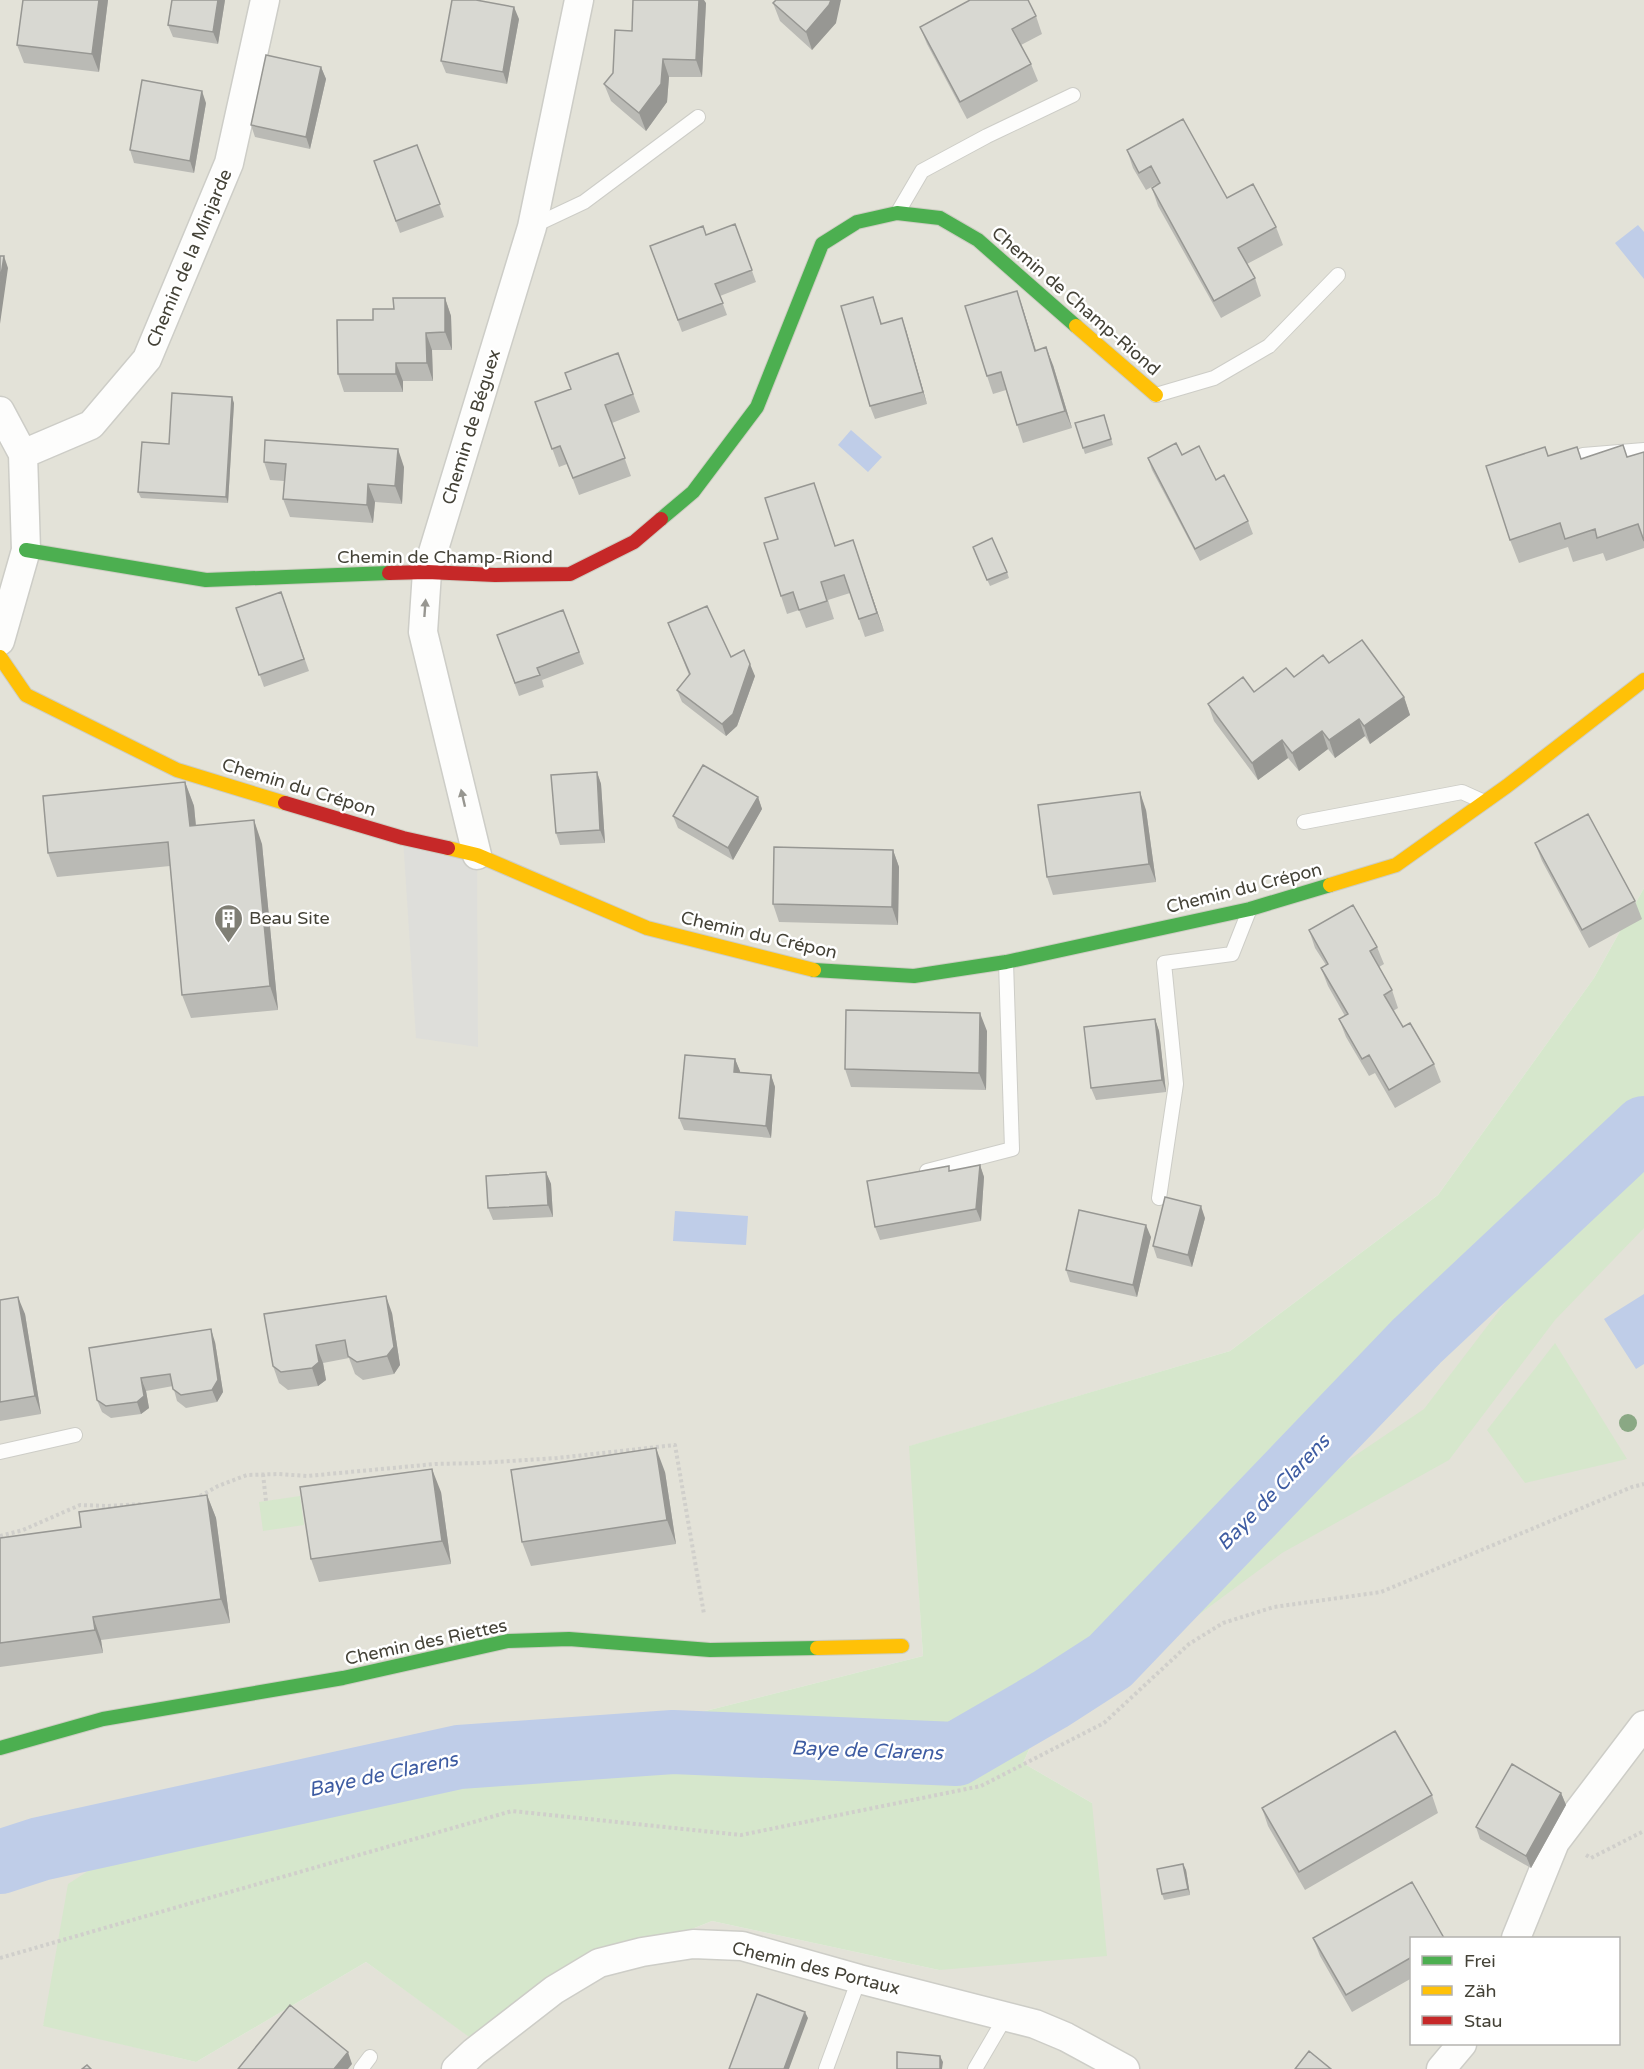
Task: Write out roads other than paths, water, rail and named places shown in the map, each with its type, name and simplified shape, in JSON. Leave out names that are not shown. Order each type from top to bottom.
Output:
[{"type":"street","name":"Chemin de la Minjarde","points":[[23,454],[92,425],[147,359],[229,164],[265,0]]},
{"type":"street","name":"Chemin de Béguex","points":[[477,855],[423,632],[427,572],[531,227],[579,0]]},
{"type":"street","name":"Chemin de Champ-Riond","points":[[26,550],[206,580],[427,572],[495,575],[570,574],[634,542],[693,492],[757,407],[822,244],[857,222],[897,213],[940,218],[978,240],[1156,395]]},
{"type":"street","points":[[0,411],[23,454],[26,550],[0,641]]},
{"type":"street","name":"Chemin du Crépon","points":[[0,657],[26,695],[177,770],[403,838],[477,855],[647,928],[820,971],[914,976],[1006,962],[1250,909],[1396,866],[1644,680]]},
{"type":"street","name":"Chemin des Riettes","points":[[0,1748],[102,1719],[342,1678],[508,1641],[569,1639],[710,1650],[902,1646]]},
{"type":"street","points":[[1516,1937],[1555,1842],[1644,1725]]},
{"type":"street","name":"Chemin des Portaux","points":[[456,2069],[474,2052],[554,1990],[599,1963],[642,1952],[693,1944],[742,1946],[1035,2024],[1066,2037],[1125,2069]]},
{"type":"street","points":[[1441,2069],[1460,2045]]},
{"type":"lane","points":[[897,213],[922,171],[987,136],[1073,95]]},
{"type":"lane","points":[[531,227],[584,202],[698,117]]},
{"type":"lane","name":"Chemin de Champ-Riond","points":[[1156,395],[1214,378],[1269,346],[1338,275]]},
{"type":"lane","points":[[1583,455],[1644,450]]},
{"type":"lane","points":[[1304,822],[1462,792],[1484,802]]},
{"type":"lane","points":[[1159,1198],[1176,1084],[1164,963],[1232,954],[1250,909]]},
{"type":"lane","points":[[927,1171],[1012,1149],[1006,962]]},
{"type":"lane","points":[[0,1452],[75,1434]]},
{"type":"lane","points":[[826,2069],[859,1979]]},
{"type":"lane","points":[[975,2069],[1006,2016]]},
{"type":"lane","points":[[361,2069],[370,2057]]},
{"type":"water","points":[[1638,225],[1644,232],[1644,279],[1615,243]]},
{"type":"water","points":[[851,430],[882,457],[868,472],[838,445]]},
{"type":"water","points":[[675,1211],[748,1216],[746,1245],[673,1241]]},
{"type":"water","points":[[1644,1294],[1644,1364],[1636,1369],[1604,1319]]},
{"type":"waterway","name":"Baye de Clarens","points":[[0,1862],[40,1849],[459,1757],[673,1742],[956,1754],[1051,1699],[1110,1661],[1417,1341],[1644,1128]]},
{"type":"place","name":"Beau Site","points":[[228,944]]}]
